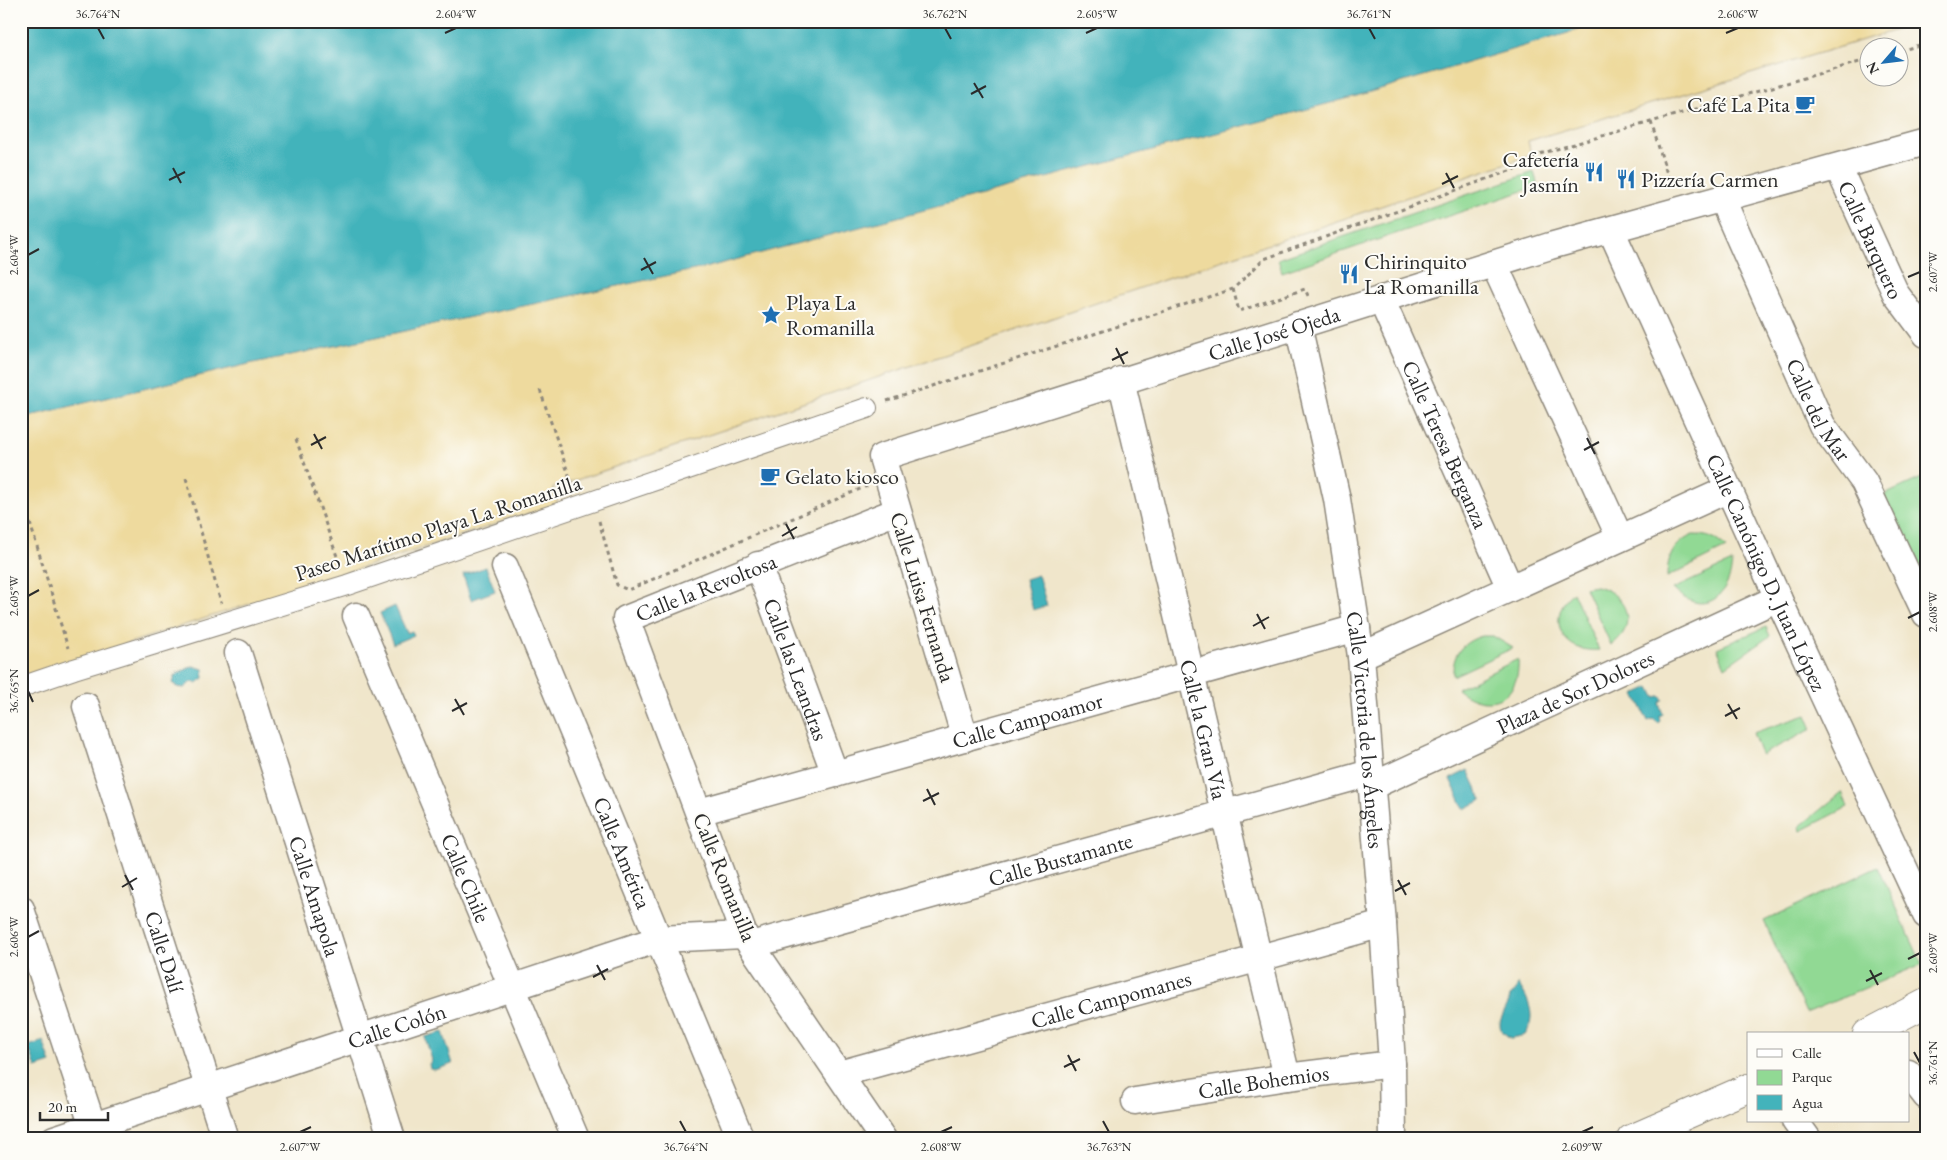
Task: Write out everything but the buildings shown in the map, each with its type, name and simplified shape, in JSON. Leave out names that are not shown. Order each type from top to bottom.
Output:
[{"type":"street","name":"Calle José Ojeda","points":[[885,467],[1121,380],[1494,264],[1926,142]]},
{"type":"street","name":"Calle Barquero","points":[[1838,167],[1896,294],[1926,334]]},
{"type":"street","name":"Calle del Mar","points":[[1722,199],[1822,425],[1864,482],[1926,614]]},
{"type":"street","name":"Calle Canónigo D. Juan López","points":[[1611,230],[1778,598],[1926,915]]},
{"type":"street","points":[[1494,264],[1620,538]]},
{"type":"street","name":"Calle Teresa Berganza","points":[[1381,299],[1510,588]]},
{"type":"street","name":"Calle Victoria de los Ángeles","points":[[1309,322],[1361,656],[1384,924],[1392,1064],[1393,1139]]},
{"type":"street","name":"Calle la Gran Vía","points":[[1121,380],[1287,1077]]},
{"type":"street","name":"Paseo Marítimo Playa La Romanilla","points":[[21,687],[74,668],[347,585],[867,408]]},
{"type":"street","name":"Calle Luisa Fernanda","points":[[885,467],[965,738]]},
{"type":"street","points":[[1361,656],[1729,489]]},
{"type":"street","name":"Calle la Revoltosa","points":[[626,618],[897,512]]},
{"type":"street","name":"Calle las Leandras","points":[[758,565],[835,774]]},
{"type":"street","name":"Calle América","points":[[505,567],[741,1139]]},
{"type":"street","name":"Plaza de Sor Dolores","points":[[1371,780],[1778,598]]},
{"type":"street","name":"Calle Chile","points":[[356,616],[576,1139]]},
{"type":"street","name":"Calle Romanilla","points":[[626,618],[748,940],[883,1139]]},
{"type":"street","name":"Calle Campoamor","points":[[699,812],[1357,628]]},
{"type":"street","name":"Calle Amapola","points":[[238,653],[392,1139]]},
{"type":"street","name":"Calle Dalí","points":[[86,706],[225,1139]]},
{"type":"street","name":"Calle Bustamante","points":[[748,940],[1224,812],[1371,780]]},
{"type":"street","points":[[21,909],[95,1132]]},
{"type":"street","name":"Calle Campomanes","points":[[839,1074],[1384,924]]},
{"type":"street","name":"Calle Colón","points":[[54,1139],[95,1132],[208,1088],[659,939],[748,940]]},
{"type":"street","points":[[1873,1032],[1926,1003]]},
{"type":"street","name":"Calle Bohemios","points":[[1135,1101],[1287,1077],[1392,1064]]},
{"type":"street","points":[[1910,1076],[1926,1096]]},
{"type":"street","points":[[1647,1136],[1747,1088]]},
{"type":"street","points":[[1796,1122],[1808,1139]]},
{"type":"path","points":[[1910,48],[1926,43]]},
{"type":"path","points":[[867,408],[1233,289],[1264,259],[1529,164],[1536,155],[1860,62]]},
{"type":"path","points":[[1651,122],[1671,186]]},
{"type":"path","points":[[1233,289],[1239,311],[1305,289],[1309,322]]},
{"type":"path","points":[[540,390],[580,506]]},
{"type":"path","points":[[296,439],[347,585]]},
{"type":"path","points":[[590,524],[599,521],[617,585],[628,590],[885,467]]},
{"type":"path","points":[[186,478],[227,621]]},
{"type":"path","points":[[30,523],[74,668]]},
{"type":"green space","points":[[1534,172],[1538,186],[1282,272],[1278,259]]},
{"type":"green space","points":[[1926,476],[1926,614],[1873,500]]},
{"type":"green space","points":[[1693,535],[1711,538],[1726,548],[1667,577],[1668,563],[1676,547],[1686,538]]},
{"type":"green space","points":[[1732,562],[1726,585],[1713,600],[1704,603],[1695,602],[1684,598],[1673,589]]},
{"type":"green space","points":[[1596,586],[1615,596],[1622,603],[1626,611],[1625,629],[1620,637],[1611,645],[1585,588]]},
{"type":"green space","points":[[1573,592],[1599,650],[1586,650],[1575,646],[1561,632],[1560,612]]},
{"type":"green space","points":[[1766,627],[1770,636],[1725,667],[1717,648]]},
{"type":"green space","points":[[1482,636],[1493,636],[1513,648],[1453,676],[1456,655],[1464,645]]},
{"type":"green space","points":[[1518,659],[1514,684],[1508,693],[1500,698],[1490,701],[1480,700],[1468,696],[1457,689]]},
{"type":"green space","points":[[1806,715],[1812,729],[1761,755],[1753,733]]},
{"type":"green space","points":[[1842,792],[1848,807],[1801,831],[1799,827]]},
{"type":"green space","points":[[1878,867],[1922,964],[1806,1013],[1764,921]]},
{"type":"sand","name":"Playa La Romanilla","points":[[1608,21],[1926,21],[1870,38],[1860,38],[1860,41],[1528,141],[1531,155],[553,488],[558,504],[21,678],[21,418],[253,363],[708,267],[1353,97]]},
{"type":"water","points":[[21,21],[1608,21],[1353,97],[708,267],[253,363],[21,418]]},
{"type":"water","points":[[486,567],[495,591],[471,600],[463,575]]},
{"type":"water","points":[[1038,575],[1047,606],[1033,610],[1025,579]]},
{"type":"water","points":[[395,606],[407,633],[412,631],[414,635],[393,644],[380,613]]},
{"type":"water","points":[[193,666],[203,669],[204,678],[197,683],[191,682],[184,688],[177,687],[173,683],[175,675]]},
{"type":"water","points":[[1650,687],[1655,697],[1660,696],[1663,699],[1659,704],[1663,714],[1659,716],[1660,721],[1658,723],[1653,719],[1648,721],[1635,694]]},
{"type":"water","points":[[1468,770],[1482,800],[1464,809],[1450,779]]},
{"type":"water","points":[[1518,984],[1528,1002],[1531,1022],[1525,1035],[1511,1038],[1504,1033],[1500,1024],[1510,996],[1516,991]]},
{"type":"water","points":[[443,1032],[453,1064],[434,1070],[430,1069],[429,1064],[432,1060],[425,1037]]},
{"type":"water","points":[[43,1041],[51,1063],[36,1068],[31,1053],[25,1055],[23,1048]]},
{"type":"place","name":"Café La Pita","points":[[1805,104]]},
{"type":"place","name":"Cafetería Jasmín","points":[[1594,172]]},
{"type":"place","name":"Pizzería Carmen","points":[[1626,179]]},
{"type":"place","name":"Chirinquito La Romanilla","points":[[1349,274]]},
{"type":"place","name":"Playa La Romanilla","points":[[771,315]]},
{"type":"place","name":"Gelato kiosco","points":[[770,476]]}]
